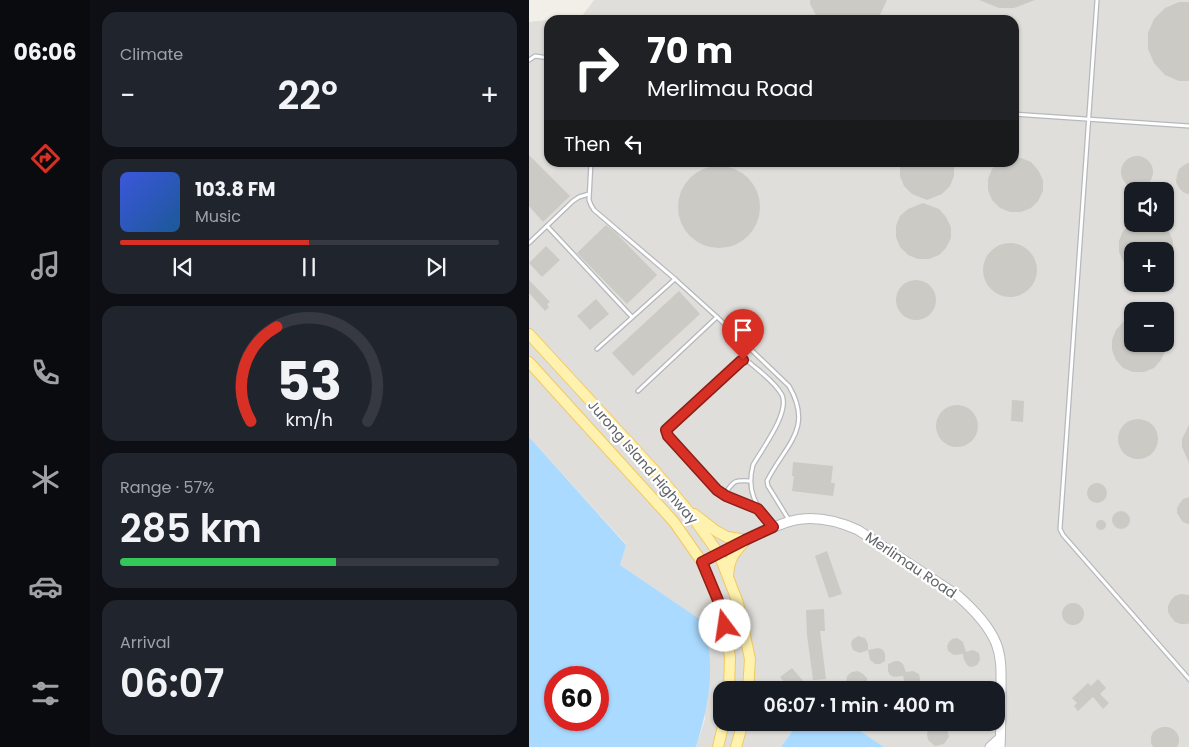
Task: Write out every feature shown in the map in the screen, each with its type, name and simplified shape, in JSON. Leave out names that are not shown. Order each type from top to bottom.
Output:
[{"type":"main road","name":"Jurong Island Highway","points":[[529,334],[654,470],[719,554],[739,603],[750,659],[749,681]]},
{"type":"main road","name":"Jurong Island Highway","points":[[529,362],[644,488],[679,529],[702,562],[722,610],[730,657],[729,681]]},
{"type":"main road","points":[[683,506],[716,531],[727,537],[745,540]]},
{"type":"main road","points":[[679,529],[687,530],[692,524],[693,518]]},
{"type":"main road","points":[[728,578],[731,560],[745,540]]},
{"type":"main road","points":[[718,747],[722,731]]},
{"type":"main road","points":[[736,747],[740,731]]},
{"type":"street","name":"Merlimau Road","points":[[702,562],[773,527],[799,519],[828,520],[859,530],[957,595],[989,630],[1001,660],[1000,743],[990,747]]},
{"type":"lane","points":[[1097,0],[1060,529],[1063,535],[1189,680]]},
{"type":"lane","points":[[529,60],[535,56],[544,57]]},
{"type":"lane","points":[[1019,114],[1189,126]]},
{"type":"lane","points":[[591,167],[589,194],[591,205],[599,214],[675,278],[789,386],[798,404],[799,426],[767,481],[768,486],[790,521]]},
{"type":"lane","points":[[529,243],[573,201],[589,194]]},
{"type":"lane","points":[[547,226],[632,317]]},
{"type":"lane","points":[[597,349],[675,278]]},
{"type":"lane","points":[[638,391],[717,317]]},
{"type":"lane","points":[[758,509],[724,495],[717,490],[668,436],[666,430],[743,360],[749,362],[777,387],[783,397],[782,416],[753,465],[751,474],[753,498],[758,509],[773,527]]},
{"type":"lane","points":[[724,495],[737,480],[751,481]]},
{"type":"shaded area","points":[[594,0],[1189,0],[1189,747],[884,747],[860,731],[1005,731],[1005,681],[713,681],[713,731],[792,731],[781,747],[696,747],[705,719],[701,620],[620,565],[626,544],[529,437],[529,22],[544,20],[544,167],[1019,167],[1019,15],[583,15]]},
{"type":"water","points":[[529,437],[626,545],[620,565],[701,620],[709,650],[710,675],[706,711],[696,747],[529,747]]},
{"type":"water","points":[[792,731],[860,731],[884,747],[781,747]]},
{"type":"building","points":[[810,0],[887,0],[880,15],[816,15]]},
{"type":"building","points":[[979,0],[1035,0],[1014,8],[999,8]]},
{"type":"building","points":[[1179,2],[1190,2],[1190,81],[1179,81],[1165,75],[1154,63],[1148,49],[1148,33],[1154,19],[1165,8]]},
{"type":"building","points":[[529,155],[570,196],[543,222],[529,206]]},
{"type":"building","points":[[1131,157],[1143,157],[1149,160],[1153,172],[1150,182],[1124,182],[1122,178],[1122,166],[1125,160]]},
{"type":"building","points":[[1019,158],[1031,162],[1043,180],[1043,191],[1038,201],[1031,208],[1021,212],[1010,212],[1000,208],[992,200],[988,190],[988,179],[994,167],[1019,167]]},
{"type":"building","points":[[1190,162],[1190,195],[1183,192],[1176,182],[1179,169]]},
{"type":"building","points":[[711,167],[727,167],[742,173],[753,184],[759,199],[759,215],[753,230],[742,241],[727,247],[711,247],[696,241],[685,230],[679,215],[679,199],[685,184],[696,173]]},
{"type":"building","points":[[900,167],[954,167],[954,176],[950,186],[942,194],[927,200],[912,194],[904,186],[900,176]]},
{"type":"building","points":[[923,203],[939,209],[951,227],[951,238],[946,248],[939,255],[929,259],[918,259],[908,255],[900,247],[896,237],[896,226],[900,216],[908,209]]},
{"type":"building","points":[[606,225],[657,275],[627,304],[577,253]]},
{"type":"building","points":[[1123,231],[1169,232],[1173,242],[1124,242],[1124,262],[1119,252],[1119,241]]},
{"type":"building","points":[[1005,243],[1015,243],[1025,247],[1033,255],[1037,270],[1033,285],[1025,293],[1015,297],[1005,297],[995,293],[987,285],[983,275],[983,265],[987,255],[995,247]]},
{"type":"building","points":[[546,246],[560,260],[542,277],[529,263]]},
{"type":"building","points":[[529,280],[550,302],[547,304],[549,307],[545,311],[529,293]]},
{"type":"building","points":[[916,280],[930,286],[936,300],[930,314],[916,320],[902,314],[896,300],[902,286]]},
{"type":"building","points":[[679,291],[700,314],[633,376],[612,353]]},
{"type":"building","points":[[596,299],[609,314],[590,330],[577,316]]},
{"type":"building","points":[[1123,322],[1124,352],[1165,352],[1154,368],[1144,372],[1133,372],[1123,368],[1116,360],[1112,350],[1112,340],[1116,330]]},
{"type":"building","points":[[1012,400],[1024,401],[1023,422],[1011,421]]},
{"type":"building","points":[[961,405],[969,408],[975,414],[978,426],[975,438],[969,444],[953,447],[945,444],[939,438],[936,422],[939,414],[945,408]]},
{"type":"building","points":[[1134,419],[1142,419],[1149,422],[1155,428],[1158,439],[1155,450],[1149,456],[1142,459],[1134,459],[1127,456],[1121,450],[1118,443],[1118,435],[1121,428],[1127,422]]},
{"type":"building","points":[[1190,423],[1189,463],[1182,447],[1182,439]]},
{"type":"building","points":[[793,462],[833,466],[831,483],[835,483],[833,496],[792,491]]},
{"type":"building","points":[[1093,483],[1101,483],[1107,489],[1107,497],[1101,503],[1093,503],[1087,497],[1087,489]]},
{"type":"building","points":[[1190,497],[1190,525],[1183,522],[1177,513],[1177,508],[1183,499]]},
{"type":"building","points":[[1121,511],[1127,514],[1130,520],[1127,526],[1121,529],[1115,526],[1112,520],[1115,514]]},
{"type":"building","points":[[1101,520],[1106,525],[1101,530],[1096,525]]},
{"type":"building","points":[[827,551],[842,594],[829,598],[815,556]]},
{"type":"building","points":[[1181,594],[1190,595],[1190,623],[1187,624],[1175,622],[1168,612],[1171,600]]},
{"type":"building","points":[[1073,603],[1081,606],[1084,614],[1081,622],[1073,625],[1065,622],[1062,614],[1065,606]]},
{"type":"building","points":[[824,609],[825,631],[820,631],[826,679],[813,680],[806,610]]},
{"type":"building","points":[[858,636],[865,638],[868,650],[860,653],[853,650],[852,640]]},
{"type":"building","points":[[957,638],[963,642],[966,652],[973,650],[979,653],[980,660],[977,665],[968,666],[963,654],[954,655],[948,651],[947,646],[949,642]]},
{"type":"building","points":[[882,649],[885,653],[885,661],[875,664],[870,660],[868,650]]},
{"type":"building","points":[[899,661],[903,664],[906,672],[913,671],[919,674],[920,681],[904,681],[903,676],[894,677],[890,675],[888,664]]},
{"type":"building","points":[[792,668],[803,681],[783,681],[780,677]]},
{"type":"building","points":[[858,671],[863,674],[867,681],[846,681],[847,676],[852,672]]},
{"type":"building","points":[[1098,679],[1106,688],[1100,694],[1109,703],[1103,709],[1093,697],[1078,711],[1074,706],[1077,703],[1072,698],[1088,683],[1091,686]]},
{"type":"building","points":[[1162,727],[1173,729],[1177,733],[1179,743],[1177,747],[1153,747],[1151,737],[1153,732]]},
{"type":"building","points":[[928,731],[948,731],[949,737],[944,744],[935,746],[928,740]]},
{"type":"route","points":[[725,626],[722,610],[702,562],[773,527],[758,509],[726,496],[717,490],[668,436],[666,430],[669,425],[743,360]]}]
